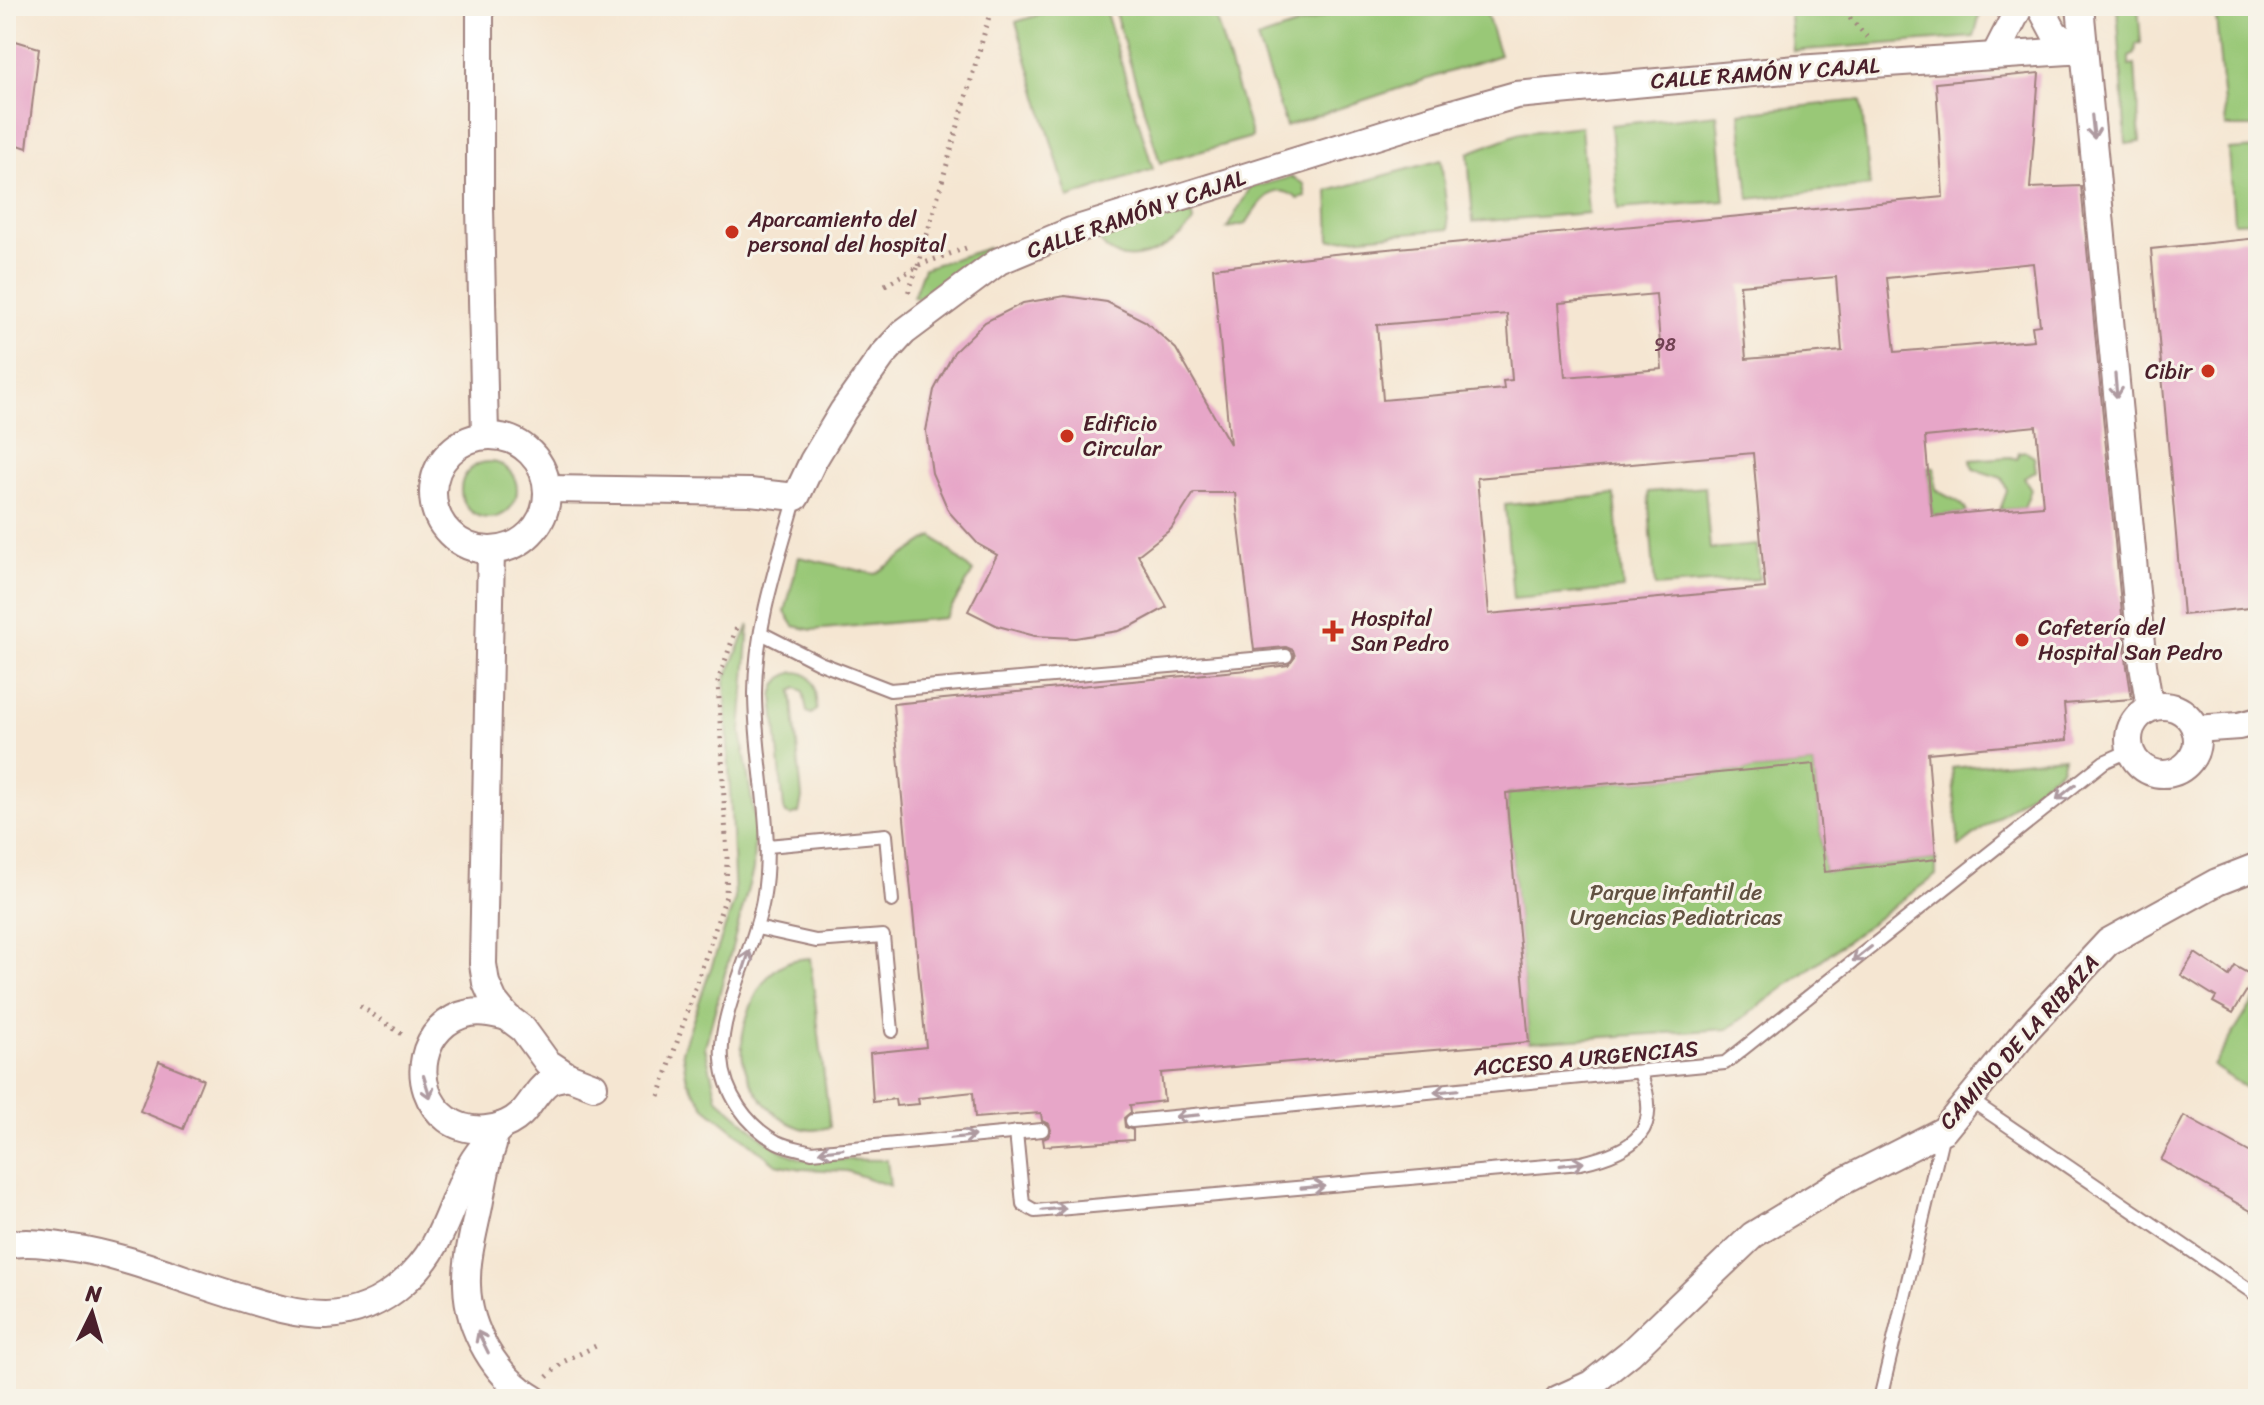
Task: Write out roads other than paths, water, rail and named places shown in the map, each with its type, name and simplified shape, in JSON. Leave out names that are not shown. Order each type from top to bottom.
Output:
[{"type":"street","points":[[480,6],[479,193],[485,435]]},
{"type":"street","points":[[1995,55],[2020,6]]},
{"type":"street","points":[[2040,6],[2055,34],[2084,50]]},
{"type":"street","points":[[2080,6],[2143,665],[2150,708]]},
{"type":"street","name":"CALLE RAMÓN Y CAJAL","points":[[796,497],[843,411],[882,356],[904,332],[999,261],[1071,231],[1516,95],[1594,86],[2084,50]]},
{"type":"street","points":[[485,435],[512,440],[535,456],[544,471],[548,489],[547,504],[533,531],[509,548],[475,548],[458,541],[444,528],[435,511],[435,474],[444,458],[458,445],[485,435]]},
{"type":"street","points":[[548,489],[750,492],[796,497]]},
{"type":"street","points":[[491,550],[483,964],[486,983],[494,1001],[507,1017],[523,1029],[547,1062],[568,1076],[594,1086]]},
{"type":"street","points":[[2172,707],[2190,719],[2195,729],[2197,740],[2191,759],[2173,772],[2152,772],[2143,767],[2131,750],[2130,730],[2134,721],[2150,708],[2172,707]]},
{"type":"street","points":[[2195,729],[2239,726],[2258,721]]},
{"type":"street","name":"CAMINO DE LA RIBAZA","points":[[1558,1399],[1591,1384],[1630,1353],[1753,1235],[1834,1186],[1944,1130],[2027,1029],[2108,942],[2217,882],[2258,866]]},
{"type":"street","points":[[459,1017],[477,985],[483,964]]},
{"type":"street","points":[[469,1169],[467,1148],[461,1135],[433,1105],[424,1088],[422,1069],[426,1049],[436,1033],[451,1020],[469,1013],[488,1012],[507,1017]]},
{"type":"street","points":[[533,1100],[540,1082],[540,1063],[534,1044]]},
{"type":"street","points":[[447,1119],[465,1128],[484,1130],[503,1125],[520,1115],[550,1081],[568,1076]]},
{"type":"street","points":[[6,1245],[45,1244],[102,1253],[257,1303],[306,1314],[329,1315],[367,1306],[385,1297],[422,1265],[447,1224],[469,1169],[486,1143],[503,1125]]},
{"type":"street","points":[[503,1125],[487,1164],[470,1251],[467,1285],[472,1318],[501,1372],[523,1393],[539,1390]]},
{"type":"lane","name":"CALLE RAMÓN Y CAJAL","points":[[796,497],[761,633],[755,693],[768,846],[757,928],[725,1024],[722,1059],[730,1093],[750,1122],[778,1142],[812,1152],[1042,1130]]},
{"type":"lane","points":[[761,633],[820,663],[890,690],[1286,656]]},
{"type":"lane","name":"ACCESO A URGENCIAS","points":[[1132,1121],[1725,1063],[2104,762],[2131,750]]},
{"type":"lane","points":[[768,846],[886,835],[892,901]]},
{"type":"lane","points":[[757,928],[816,941],[883,936],[892,1031]]},
{"type":"lane","points":[[1016,1132],[1023,1204],[1035,1211],[1565,1165],[1609,1157],[1635,1143],[1648,1113],[1647,1090],[1640,1073]]},
{"type":"lane","points":[[1969,1099],[2258,1296]]},
{"type":"lane","points":[[1880,1399],[1944,1130]]},
{"type":"place","name":"Aparcamiento del personal del hospital","points":[[732,232]]},
{"type":"place","name":"Cibir","points":[[2208,371]]},
{"type":"place","name":"Edificio Circular","points":[[1067,436]]},
{"type":"place","name":"Hospital San Pedro","points":[[1333,631]]},
{"type":"place","name":"Cafetería del Hospital San Pedro","points":[[2022,640]]},
{"type":"park label","name":"Parque infantil de Urgencias Pediatricas","points":[[1676,904]]}]
